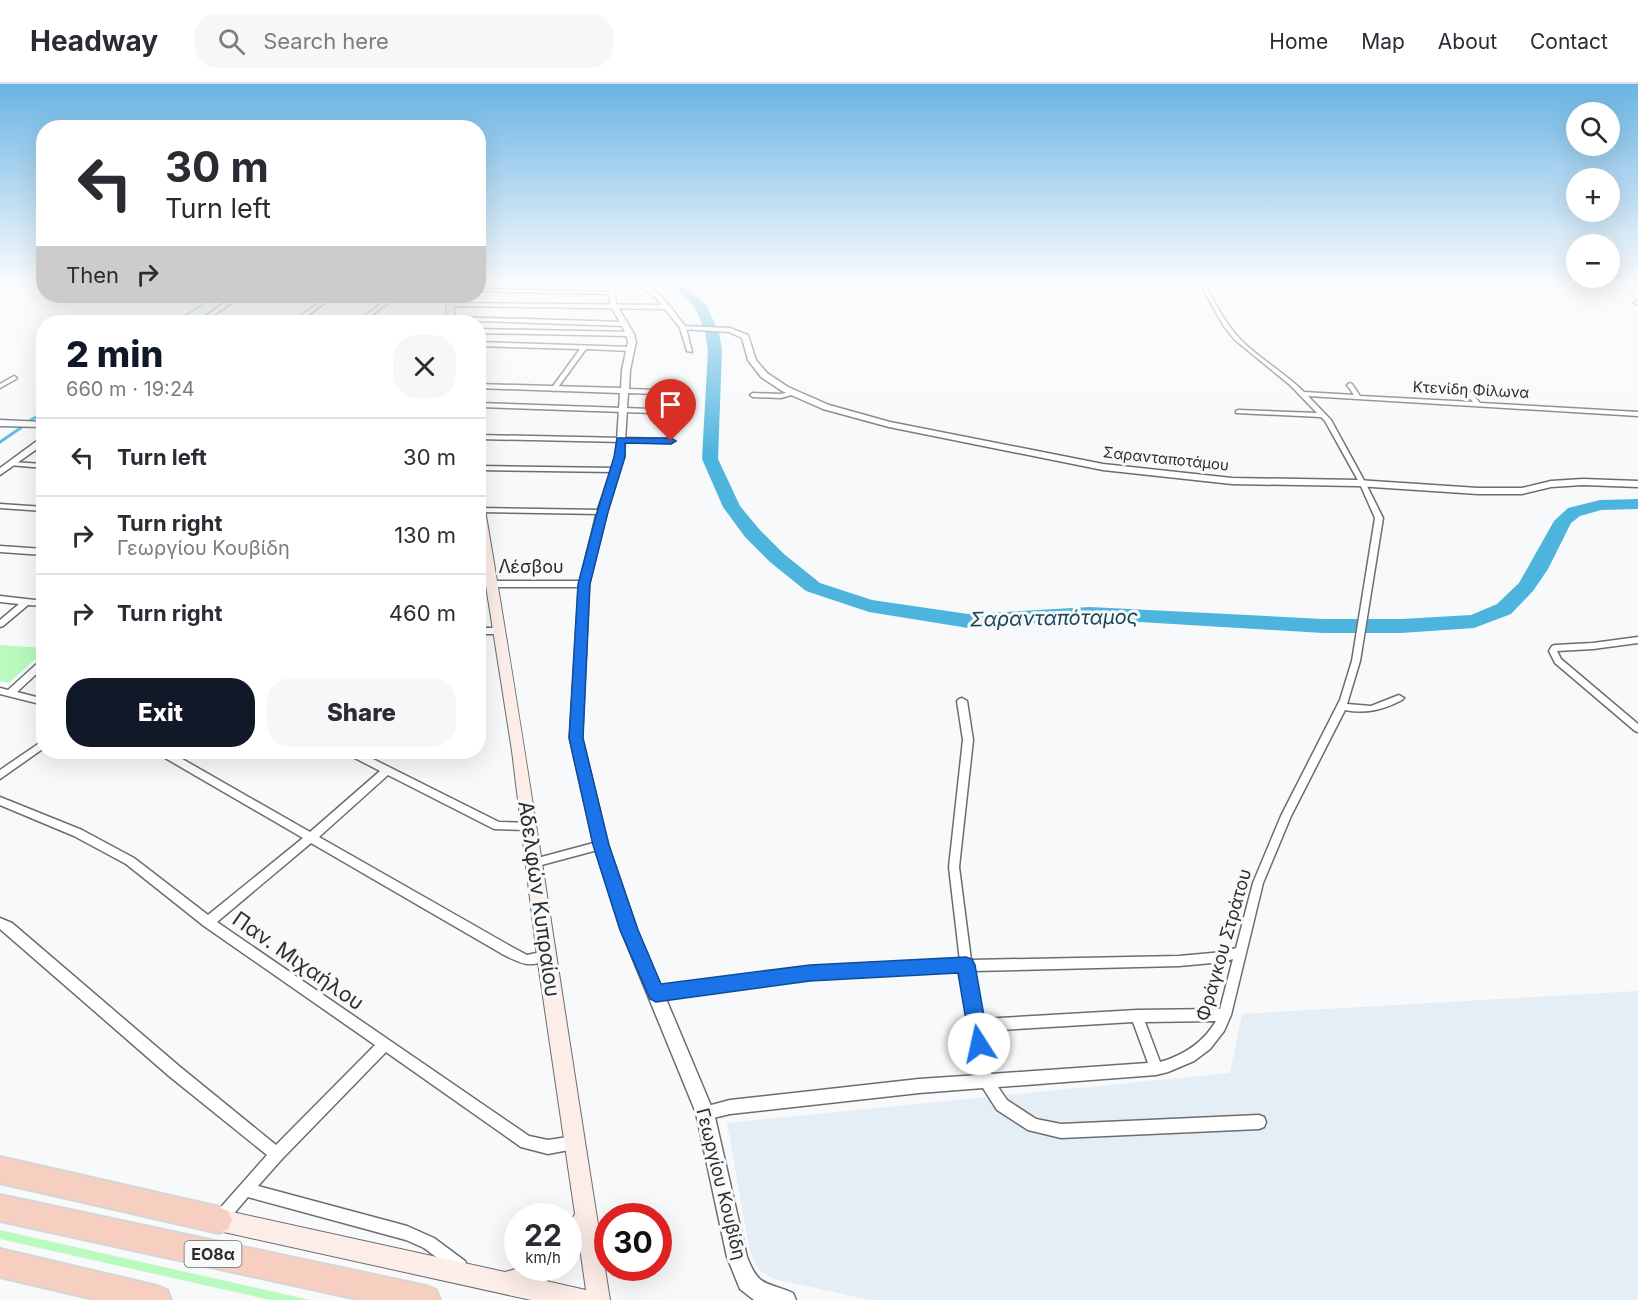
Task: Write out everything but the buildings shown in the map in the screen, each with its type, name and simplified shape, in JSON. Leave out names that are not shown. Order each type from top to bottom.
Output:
[{"type":"highway","points":[[0,1170],[219,1220]]},
{"type":"highway","name":"ΕΟ8α","points":[[0,1208],[426,1300]]},
{"type":"highway","points":[[0,1263],[157,1300]]},
{"type":"main road","name":"Αδελφών Κυπραίου","points":[[486,588],[498,631],[519,751],[546,956],[599,1300]]},
{"type":"main road","points":[[582,1223],[586,1216]]},
{"type":"main road","points":[[219,1220],[582,1300]]},
{"type":"street","name":"Γεωργίου Κουβίδη","points":[[629,339],[631,349],[624,392],[620,457],[602,512],[584,584],[576,738],[601,845],[629,930],[705,1113],[737,1257],[747,1282],[759,1292],[786,1300]]},
{"type":"street","points":[[686,339],[690,351]]},
{"type":"street","name":"Σαρανταποτάμου","points":[[746,339],[752,360],[759,370],[793,393],[841,412],[889,424],[1103,467],[1232,481],[1363,484],[1502,491],[1522,491],[1551,484],[1583,482],[1638,484]]},
{"type":"street","name":"Φράγκου Στράτου","points":[[705,1113],[730,1107],[986,1080],[1156,1069],[1179,1062],[1206,1047],[1219,1030],[1225,1015],[1258,882],[1303,779],[1341,706],[1356,661],[1378,518],[1336,432],[1323,415],[1302,394],[1237,339]]},
{"type":"street","points":[[486,344],[631,349]]},
{"type":"street","points":[[554,389],[583,349]]},
{"type":"street","points":[[0,386],[14,378]]},
{"type":"street","points":[[1350,385],[1359,398]]},
{"type":"street","points":[[486,386],[687,393]]},
{"type":"street","points":[[1465,389],[1477,403]]},
{"type":"street","points":[[753,395],[781,396],[793,393]]},
{"type":"street","name":"Κτενίδη Φίλωνα","points":[[1302,394],[1638,414]]},
{"type":"street","points":[[486,405],[622,412],[681,412]]},
{"type":"street","points":[[1238,412],[1323,415]]},
{"type":"street","points":[[0,423],[36,425]]},
{"type":"street","points":[[486,437],[671,441]]},
{"type":"street","points":[[4,469],[36,447]]},
{"type":"street","points":[[4,469],[36,467]]},
{"type":"street","points":[[486,468],[615,470]]},
{"type":"street","points":[[486,504],[602,512]]},
{"type":"street","points":[[0,506],[36,508]]},
{"type":"street","points":[[0,549],[36,551]]},
{"type":"street","name":"Λέσβου","points":[[486,584],[584,584]]},
{"type":"street","points":[[0,599],[36,603]]},
{"type":"street","points":[[0,624],[26,602]]},
{"type":"street","points":[[486,631],[498,631]]},
{"type":"street","points":[[1638,640],[1555,648],[1553,651],[1558,661],[1638,729]]},
{"type":"street","points":[[5,692],[36,668]]},
{"type":"street","points":[[5,692],[36,700]]},
{"type":"street","points":[[1341,706],[1362,711],[1375,710],[1399,698]]},
{"type":"street","points":[[962,701],[968,740],[954,867],[966,965],[986,1080],[1002,1105],[1033,1125],[1061,1131],[1259,1122]]},
{"type":"street","points":[[0,775],[36,748]]},
{"type":"street","points":[[186,759],[310,838],[526,960],[546,956]]},
{"type":"street","points":[[366,759],[498,826],[528,826]]},
{"type":"street","points":[[208,922],[310,838],[387,770]]},
{"type":"street","name":"Παν. Μιχαήλου","points":[[0,801],[78,833],[130,861],[208,922],[526,1142],[548,1147],[574,1143]]},
{"type":"street","points":[[534,863],[601,845]]},
{"type":"street","points":[[0,923],[8,927],[47,960],[225,1115],[277,1154]]},
{"type":"street","points":[[656,993],[810,973],[966,965],[1179,962],[1223,957],[1240,952]]},
{"type":"street","points":[[976,1025],[1137,1016],[1225,1015]]},
{"type":"street","points":[[1137,1016],[1156,1069]]},
{"type":"street","points":[[219,1220],[277,1154],[384,1045]]},
{"type":"street","points":[[247,1190],[407,1233],[429,1243],[470,1274]]},
{"type":"shaded area","points":[[1638,991],[1638,1300],[870,1300],[774,1279],[759,1270],[750,1253],[727,1123],[1230,1073],[1242,1014]]},
{"type":"green space","points":[[0,645],[36,648],[36,658],[9,683],[0,681]]},
{"type":"green space","points":[[0,1230],[310,1300],[270,1300],[0,1239]]},
{"type":"waterway","name":"Σαρανταπόταμος","points":[[713,339],[715,350],[710,459],[732,507],[752,533],[777,558],[813,587],[869,606],[968,621],[1090,613],[1323,626],[1401,626],[1474,621],[1504,609],[1526,587],[1538,569],[1546,550],[1558,534],[1563,521],[1574,512],[1600,505],[1638,504]]},
{"type":"waterway","points":[[31,420],[36,417]]},
{"type":"waterway","points":[[0,442],[22,427]]},
{"type":"route","points":[[671,441],[621,440],[620,457],[602,512],[584,584],[576,738],[601,845],[629,930],[656,993],[810,973],[872,968],[966,965],[979,1044]]}]
